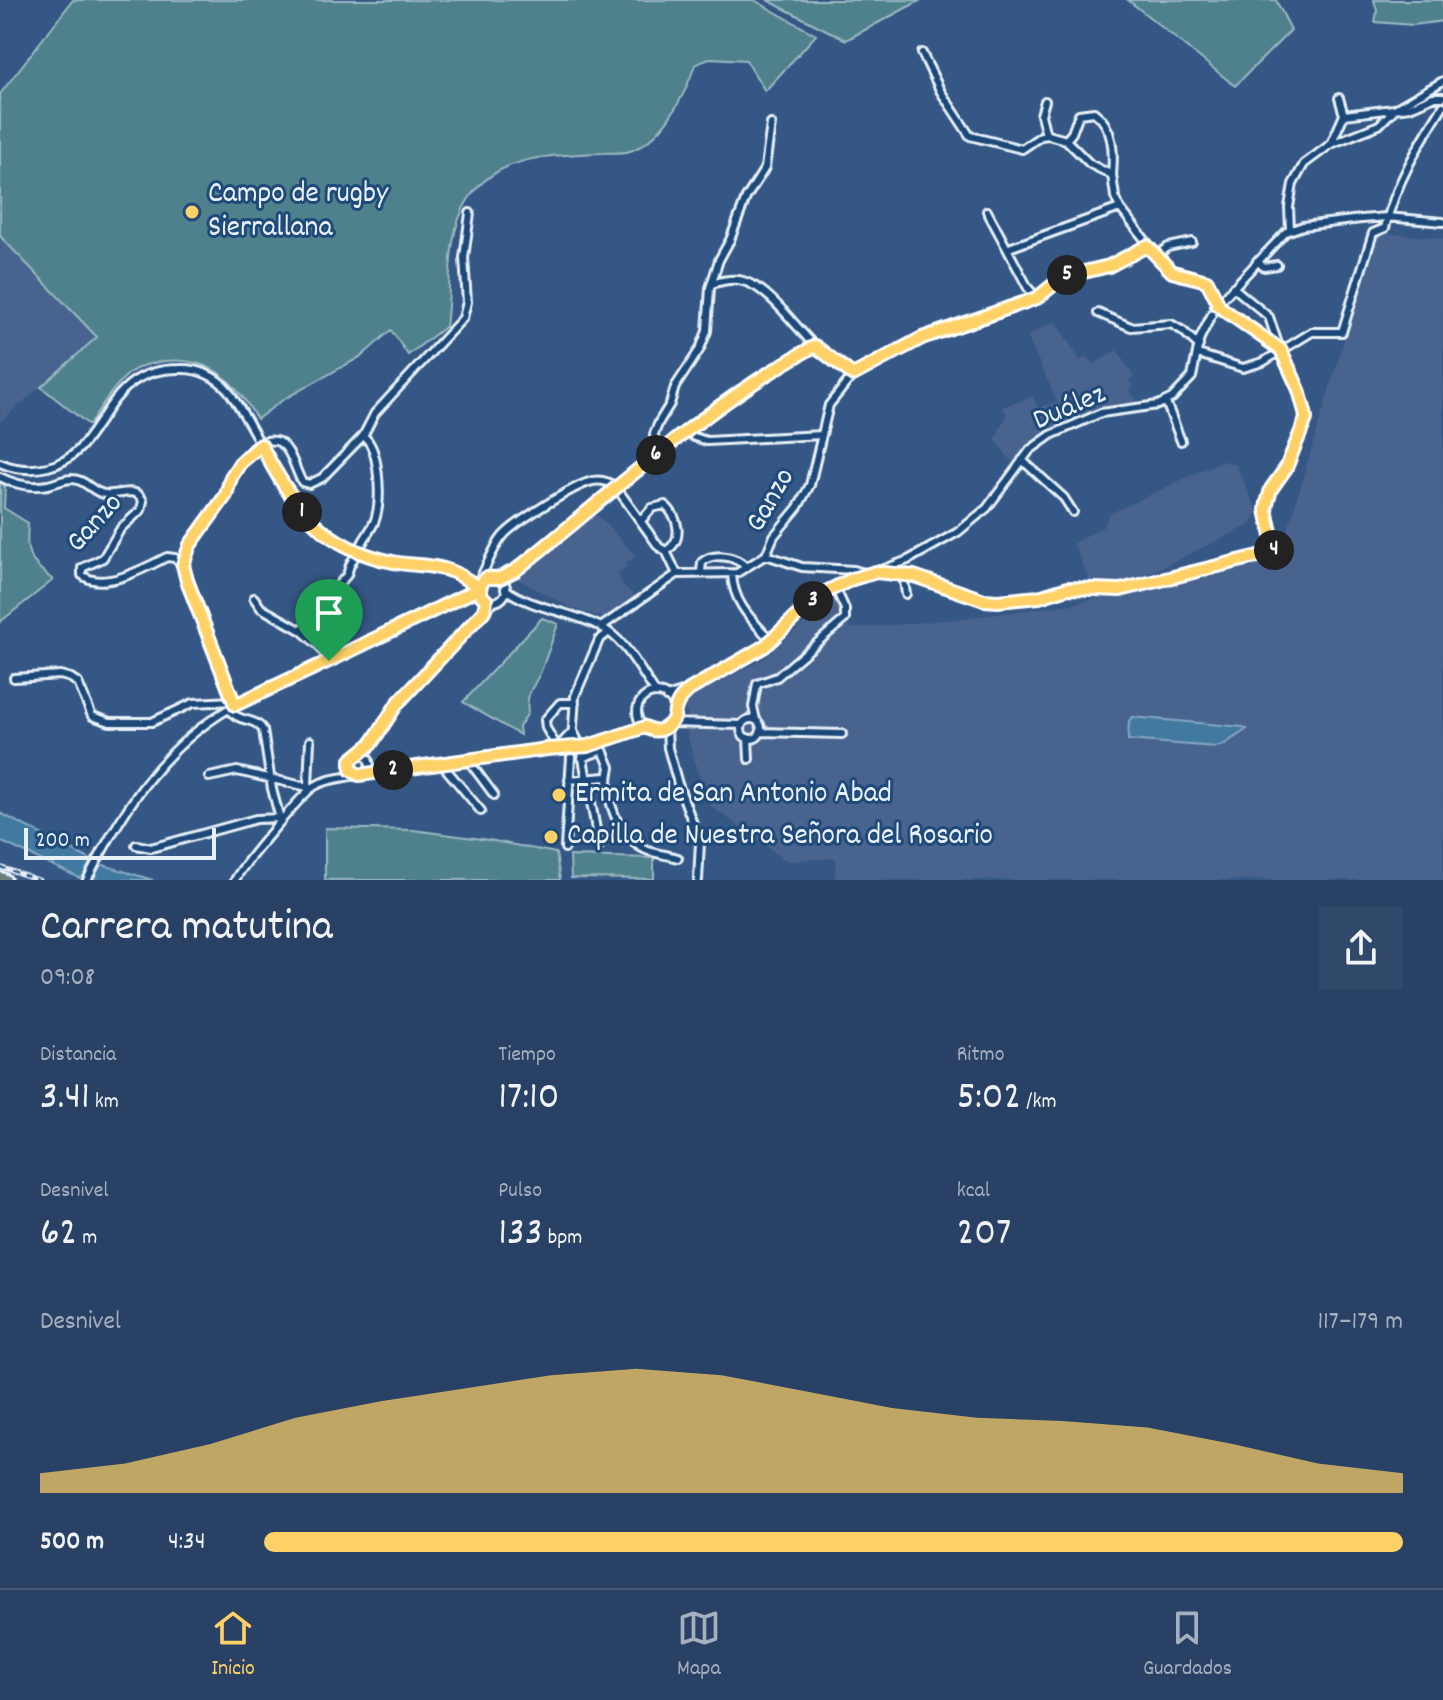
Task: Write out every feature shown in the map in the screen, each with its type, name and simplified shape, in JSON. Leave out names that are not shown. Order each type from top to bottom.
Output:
[{"type":"street","points":[[922,53],[941,92],[970,136],[1022,149],[1046,135],[1066,140],[1090,164],[1112,175]]},
{"type":"street","points":[[1290,230],[1289,207],[1293,184],[1304,164],[1331,144],[1379,125],[1396,108],[1443,81]]},
{"type":"street","points":[[1344,115],[1396,108],[1443,97]]},
{"type":"street","points":[[1331,144],[1344,115],[1339,98]]},
{"type":"street","points":[[1045,101],[1041,115],[1046,135]]},
{"type":"street","points":[[1098,313],[1131,327],[1171,324],[1183,331],[1198,350],[1243,368],[1263,362],[1312,332],[1345,329],[1373,233],[1385,228],[1415,152],[1443,106]]},
{"type":"street","points":[[1066,140],[1079,114],[1099,114],[1112,141],[1115,197],[1147,246],[1172,272],[1207,281],[1218,304],[1281,350]]},
{"type":"street","points":[[656,455],[654,434],[675,387],[700,349],[707,331],[712,284],[719,260],[746,198],[765,168],[771,124]]},
{"type":"street","points":[[1009,248],[1120,208]]},
{"type":"street","points":[[987,211],[1028,288],[1037,298],[1063,277],[1109,266],[1147,246]]},
{"type":"street","points":[[281,820],[261,726],[236,718],[183,565],[202,526],[226,495],[231,477],[240,463],[271,440],[284,444],[302,482],[309,484],[322,478],[363,436],[375,413],[466,312],[464,258],[470,213]]},
{"type":"street","points":[[1181,441],[1166,402],[1190,381],[1206,324],[1233,287],[1290,230],[1387,217],[1443,222]]},
{"type":"street","points":[[1157,255],[1168,247],[1192,242]]},
{"type":"street","points":[[1257,261],[1264,267],[1277,265]]},
{"type":"street","points":[[712,284],[732,280],[753,286],[783,310],[815,346],[853,375]]},
{"type":"street","points":[[1233,287],[1269,317],[1281,350]]},
{"type":"street","name":"Ganzo","points":[[867,574],[854,570],[802,567],[766,555],[774,536],[798,507],[810,485],[829,405],[853,375],[898,349],[945,329],[990,317],[1037,298]]},
{"type":"street","points":[[455,601],[465,595],[503,587],[516,570],[687,430],[747,386],[815,346]]},
{"type":"street","name":"Ganzo","points":[[876,572],[905,574],[941,583],[984,600],[1039,597],[1068,588],[1120,590],[1258,557],[1274,550],[1267,503],[1271,489],[1286,468],[1306,419],[1299,390],[1281,350]]},
{"type":"street","points":[[0,463],[14,469],[37,470],[58,465],[75,454],[121,392],[132,382],[148,373],[166,369],[203,373],[222,383],[235,399],[284,488],[299,509],[334,540],[365,556],[398,564],[443,569],[483,590]]},
{"type":"street","name":"Duález","points":[[1073,512],[1064,498],[1022,460],[1034,446],[1051,435],[1101,413],[1166,402]]},
{"type":"street","points":[[687,430],[694,437],[707,441],[822,435]]},
{"type":"street","points":[[302,631],[303,626],[323,623],[329,617],[332,592],[347,575],[377,516],[377,465],[371,442],[363,436]]},
{"type":"street","name":"Ganzo","points":[[666,697],[689,690],[765,646],[804,609],[835,587],[908,560],[958,532],[987,508],[1022,460]]},
{"type":"street","name":"Ganzo","points":[[0,477],[11,483],[37,485],[78,479],[98,493],[140,494],[143,506],[121,528],[103,558],[82,568],[86,579],[123,577],[167,557],[175,558],[183,565]]},
{"type":"street","points":[[339,777],[351,760],[371,744],[397,704],[484,611],[483,590],[492,552],[510,529],[591,481],[606,481],[616,487],[659,547],[666,551],[677,574]]},
{"type":"street","points":[[641,521],[656,506],[665,505],[671,511],[677,523],[677,536],[675,545],[666,551]]},
{"type":"street","points":[[601,627],[677,574],[732,574],[766,555]]},
{"type":"street","points":[[701,572],[702,562],[709,557],[735,558],[746,567]]},
{"type":"street","points":[[906,594],[908,560]]},
{"type":"street","points":[[732,574],[734,591],[741,606],[765,634]]},
{"type":"street","points":[[87,880],[112,832],[157,766],[209,722],[232,705],[483,590],[490,577],[516,596],[601,627],[634,657],[656,693],[666,697],[674,710],[690,723]]},
{"type":"street","points":[[464,578],[465,595]]},
{"type":"street","points":[[749,757],[757,684],[777,677],[845,619],[845,609],[835,587]]},
{"type":"street","points":[[254,598],[261,608],[302,631],[323,650],[329,661]]},
{"type":"street","points":[[611,635],[613,620]]},
{"type":"street","points":[[563,747],[573,731],[575,696],[599,640],[611,635]]},
{"type":"street","points":[[14,678],[60,675],[71,678],[78,683],[92,716],[110,722],[152,722],[193,703],[232,705]]},
{"type":"street","points":[[643,699],[644,676]]},
{"type":"street","name":"Ganzo","points":[[674,710],[689,690]]},
{"type":"street","points":[[656,693],[643,699],[638,706],[638,719],[645,727],[657,731],[668,748],[700,842],[698,877]]},
{"type":"street","points":[[563,747],[546,728],[545,720],[560,703],[575,703]]},
{"type":"street","points":[[668,748],[669,725],[674,710]]},
{"type":"street","points":[[623,734],[638,719]]},
{"type":"street","points":[[657,731],[669,725],[690,723],[842,734]]},
{"type":"street","points":[[209,777],[237,771],[271,777],[286,784],[310,786],[339,777],[581,747],[645,727]]},
{"type":"street","points":[[565,848],[569,780],[563,747],[565,738],[573,731]]},
{"type":"street","points":[[573,731],[581,747],[599,846]]},
{"type":"street","points":[[235,879],[245,862],[310,786],[310,741]]},
{"type":"street","points":[[362,774],[369,760],[371,744]]},
{"type":"street","points":[[582,758],[603,750],[610,767],[606,777],[612,806],[629,837],[645,849],[678,858]]},
{"type":"street","points":[[360,755],[382,771]]},
{"type":"street","points":[[468,760],[494,795]]},
{"type":"street","points":[[445,763],[446,769],[481,811]]},
{"type":"street","points":[[350,765],[351,770],[362,774]]},
{"type":"street","points":[[569,780],[606,777]]},
{"type":"street","points":[[136,845],[151,848],[256,819],[281,820]]},
{"type":"shaded area","points":[[1384,233],[1443,238],[1443,880],[835,880],[836,858],[787,861],[708,804],[687,735],[689,716],[684,704],[765,658],[819,609],[846,593],[850,607],[849,629],[957,619],[1073,604],[1217,568],[1218,572],[1281,552],[1375,236]]},
{"type":"shaded area","points":[[0,236],[98,337],[0,422]]},
{"type":"shaded area","points":[[1055,321],[1080,360],[1086,357],[1094,364],[1117,350],[1134,377],[1129,379],[1133,386],[1129,389],[1139,404],[1099,412],[1053,429],[1032,442],[1012,462],[995,439],[1007,415],[1003,407],[1033,396],[1038,408],[1057,401],[1027,336]]},
{"type":"shaded area","points":[[1222,461],[1236,465],[1257,511],[1252,524],[1123,586],[1092,586],[1073,543],[1104,526],[1109,514]]},
{"type":"shaded area","points":[[597,514],[636,556],[617,573],[623,585],[636,597],[604,618],[572,608],[517,579]]},
{"type":"shaded area","points":[[1132,717],[1247,729],[1215,747],[1128,740]]},
{"type":"shaded area","points":[[0,813],[97,863],[153,880],[84,880],[0,841]]},
{"type":"green space","points":[[73,0],[754,0],[816,35],[765,91],[746,60],[710,58],[695,65],[679,102],[662,127],[653,137],[630,151],[526,160],[494,174],[468,200],[456,229],[446,326],[408,355],[391,330],[362,356],[284,399],[257,419],[231,383],[209,368],[182,361],[155,363],[139,367],[126,376],[89,425],[41,387],[97,337],[0,236],[0,94]]},
{"type":"green space","points":[[767,0],[921,0],[846,40]]},
{"type":"green space","points":[[1128,0],[1276,0],[1291,30],[1235,86]]},
{"type":"green space","points":[[1374,0],[1443,0],[1443,21],[1413,25],[1375,22],[1377,11]]},
{"type":"green space","points":[[0,483],[5,486],[4,508],[28,523],[30,556],[53,580],[0,622]]},
{"type":"green space","points":[[542,618],[558,624],[530,693],[528,713],[519,727],[520,735],[463,702]]},
{"type":"green space","points":[[325,828],[413,830],[556,853],[560,880],[325,880]]},
{"type":"green space","points":[[570,856],[654,858],[654,879],[571,878]]},
{"type":"railway","points":[[0,867],[39,880]]},
{"type":"place","name":"Campo de rugby Sierrallana","points":[[192,212]]},
{"type":"place","name":"Ermita de San Antonio Abad","points":[[559,795]]},
{"type":"place","name":"Capilla de Nuestra Señora del Rosario","points":[[551,837]]},
{"type":"route","points":[[329,661],[235,705],[187,581],[183,565],[190,545],[226,495],[231,477],[240,463],[261,445],[284,488],[299,509],[323,532],[365,556],[453,571],[480,587],[481,595],[486,600],[484,611],[397,704],[371,744],[351,760],[351,770],[359,775],[558,747],[588,746],[645,727],[654,731],[664,729],[674,718],[674,708],[680,698],[689,690],[765,646],[824,593],[852,579],[876,572],[914,576],[984,600],[998,601],[1039,597],[1068,588],[1120,590],[1271,553],[1274,545],[1266,507],[1271,489],[1282,476],[1306,419],[1302,400],[1281,350],[1217,305],[1207,281],[1172,272],[1147,246],[1109,266],[1063,277],[1037,298],[990,317],[922,338],[853,375],[815,346],[747,386],[687,430],[516,570],[500,578],[486,578],[481,584],[480,587],[480,588],[329,661]]}]
